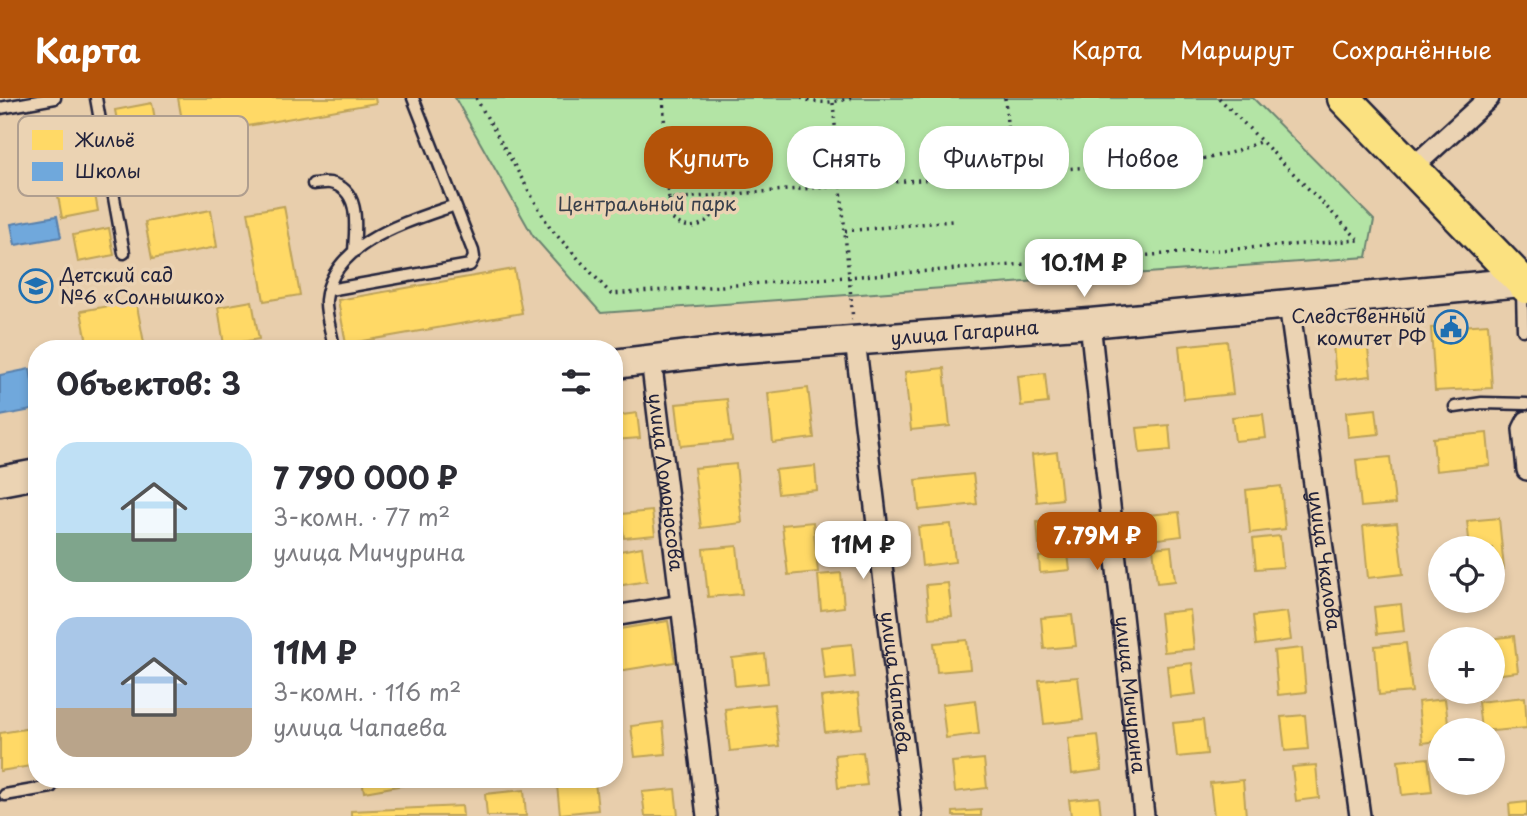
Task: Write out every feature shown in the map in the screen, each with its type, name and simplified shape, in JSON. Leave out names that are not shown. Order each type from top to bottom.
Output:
[{"type":"main road","points":[[1344,98],[1525,284]]},
{"type":"street","points":[[1412,168],[1489,98]]},
{"type":"street","name":"улица Гагарина","points":[[623,363],[731,350],[1090,323],[1525,284]]},
{"type":"street","name":"улица Чкалова","points":[[1289,304],[1360,816]]},
{"type":"street","name":"улица Мичурина","points":[[1090,323],[1144,816]]},
{"type":"street","name":"улица Чапаева","points":[[855,340],[912,816]]},
{"type":"street","name":"улица Ломоносова","points":[[651,359],[706,816]]},
{"type":"street","points":[[1527,421],[1523,429],[1527,470]]},
{"type":"street","points":[[0,481],[28,476]]},
{"type":"street","points":[[623,614],[681,604]]},
{"type":"lane","points":[[0,108],[55,98]]},
{"type":"lane","points":[[96,98],[99,116]]},
{"type":"lane","points":[[329,290],[470,265],[474,257],[413,98]]},
{"type":"lane","points":[[313,184],[331,183],[343,189],[354,204],[354,252]]},
{"type":"lane","points":[[114,196],[124,253]]},
{"type":"lane","points":[[333,340],[326,302],[337,269],[354,252],[379,235],[405,222],[455,205]]},
{"type":"lane","points":[[1523,330],[1525,284]]},
{"type":"lane","points":[[1455,408],[1482,403],[1527,404]]},
{"type":"lane","points":[[5,795],[45,788]]},
{"type":"path","points":[[476,98],[550,228],[611,294],[1359,240],[1219,98]]},
{"type":"path","points":[[663,98],[672,219],[681,226],[693,228],[703,224],[711,217],[710,196]]},
{"type":"path","points":[[801,98],[833,103],[853,98]]},
{"type":"path","points":[[1005,98],[1007,126]]},
{"type":"path","points":[[833,103],[835,126]]},
{"type":"path","points":[[1069,169],[1209,158],[1262,141]]},
{"type":"path","points":[[669,199],[802,189]]},
{"type":"path","points":[[841,189],[855,340]]},
{"type":"path","points":[[845,231],[952,221]]},
{"type":"green space","name":"Центральный парк","points":[[455,98],[1253,98],[1374,220],[1367,257],[601,313],[533,236]]},
{"type":"building: Жильё","points":[[178,98],[375,98],[376,103],[248,126],[248,116],[181,116]]},
{"type":"building: Жильё","points":[[152,103],[154,116],[116,116],[115,110]]},
{"type":"building: Жильё","points":[[58,196],[95,196],[98,211],[62,218]]},
{"type":"building: Жильё","points":[[284,206],[300,295],[264,301],[248,212]]},
{"type":"building: Жильё","points":[[211,210],[217,247],[152,259],[145,222]]},
{"type":"building: Жильё","points":[[109,228],[114,255],[78,262],[73,235]]},
{"type":"building: Жильё","points":[[514,269],[522,313],[369,340],[345,340],[338,300]]},
{"type":"building: Жильё","points":[[136,301],[143,340],[86,340],[81,311]]},
{"type":"building: Жильё","points":[[252,301],[259,339],[223,340],[218,307]]},
{"type":"building: Жильё","points":[[1488,324],[1492,388],[1435,391],[1431,328]]},
{"type":"building: Жильё","points":[[1367,340],[1371,376],[1336,380],[1333,344]]},
{"type":"building: Жильё","points":[[1227,341],[1233,394],[1184,399],[1179,346]]},
{"type":"building: Жильё","points":[[944,368],[950,426],[911,430],[905,372]]},
{"type":"building: Жильё","points":[[1045,373],[1048,403],[1021,406],[1018,376]]},
{"type":"building: Жильё","points":[[808,388],[814,438],[773,443],[768,393]]},
{"type":"building: Жильё","points":[[727,399],[732,441],[681,446],[676,404]]},
{"type":"building: Жильё","points":[[1376,409],[1379,434],[1348,437],[1346,412]]},
{"type":"building: Жильё","points":[[637,413],[640,438],[623,439],[623,415]]},
{"type":"building: Жильё","points":[[1263,414],[1266,438],[1235,441],[1232,417]]},
{"type":"building: Жильё","points":[[1169,425],[1171,450],[1140,453],[1137,428]]},
{"type":"building: Жильё","points":[[1487,433],[1490,465],[1436,471],[1433,438]]},
{"type":"building: Жильё","points":[[1057,452],[1062,499],[1037,502],[1032,455]]},
{"type":"building: Жильё","points":[[1390,457],[1395,504],[1361,507],[1356,460]]},
{"type":"building: Жильё","points":[[736,464],[742,523],[701,528],[694,468]]},
{"type":"building: Жильё","points":[[815,466],[817,490],[778,494],[775,470]]},
{"type":"building: Жильё","points":[[973,474],[977,504],[919,510],[916,480]]},
{"type":"building: Жильё","points":[[1281,486],[1285,529],[1250,533],[1246,490]]},
{"type":"building: Жильё","points":[[652,511],[655,535],[624,538],[623,514]]},
{"type":"building: Жильё","points":[[1179,512],[1182,536],[1151,540],[1148,515]]},
{"type":"building: Жильё","points":[[1066,518],[1068,542],[1039,545],[1037,522]]},
{"type":"building: Жильё","points":[[1499,518],[1501,536],[1469,536],[1467,521]]},
{"type":"building: Жильё","points":[[813,522],[818,572],[788,575],[782,525]]},
{"type":"building: Жильё","points":[[1397,523],[1403,574],[1368,578],[1363,526]]},
{"type":"building: Жильё","points":[[951,524],[955,562],[922,566],[918,527]]},
{"type":"building: Жильё","points":[[1280,536],[1283,567],[1256,569],[1253,539]]},
{"type":"building: Жильё","points":[[737,546],[742,594],[708,597],[703,549]]},
{"type":"building: Жильё","points":[[1171,546],[1175,581],[1157,583],[1153,548]]},
{"type":"building: Жильё","points":[[642,547],[647,581],[623,585],[623,550]]},
{"type":"building: Жильё","points":[[1068,554],[1070,570],[1040,573],[1039,557]]},
{"type":"building: Жильё","points":[[841,573],[844,607],[821,610],[818,575]]},
{"type":"building: Жильё","points":[[948,583],[952,616],[929,618],[926,585]]},
{"type":"building: Жильё","points":[[1401,604],[1404,631],[1377,634],[1374,607]]},
{"type":"building: Жильё","points":[[1190,610],[1194,649],[1164,652],[1160,613]]},
{"type":"building: Жильё","points":[[1287,612],[1291,640],[1256,645],[1253,616]]},
{"type":"building: Жильё","points":[[1072,615],[1076,646],[1044,649],[1041,618]]},
{"type":"building: Жильё","points":[[668,621],[675,662],[623,670],[623,628]]},
{"type":"building: Жильё","points":[[1514,636],[1518,672],[1505,674],[1505,637]]},
{"type":"building: Жильё","points":[[967,640],[970,669],[937,672],[934,643]]},
{"type":"building: Жильё","points":[[1406,643],[1412,692],[1379,695],[1375,646]]},
{"type":"building: Жильё","points":[[852,644],[855,677],[825,680],[821,647]]},
{"type":"building: Жильё","points":[[1302,648],[1306,692],[1278,695],[1274,651]]},
{"type":"building: Жильё","points":[[765,654],[768,683],[735,686],[732,658]]},
{"type":"building: Жильё","points":[[1192,663],[1196,694],[1170,697],[1167,666]]},
{"type":"building: Жильё","points":[[1078,677],[1083,720],[1044,724],[1039,680]]},
{"type":"building: Жильё","points":[[858,693],[862,728],[825,732],[821,697]]},
{"type":"building: Жильё","points":[[1525,697],[1527,728],[1505,730],[1505,718],[1480,718],[1478,704],[1505,704],[1505,699]]},
{"type":"building: Жильё","points":[[975,700],[979,734],[946,738],[942,704]]},
{"type":"building: Жильё","points":[[1418,702],[1446,704],[1447,718],[1428,718],[1428,742],[1422,743]]},
{"type":"building: Жильё","points":[[774,704],[779,746],[730,751],[725,709]]},
{"type":"building: Жильё","points":[[1305,715],[1308,749],[1285,751],[1281,717]]},
{"type":"building: Жильё","points":[[1203,720],[1207,754],[1177,757],[1173,723]]},
{"type":"building: Жильё","points":[[663,722],[666,754],[635,757],[631,726]]},
{"type":"building: Жильё","points":[[28,728],[28,766],[0,771],[0,733]]},
{"type":"building: Жильё","points":[[1098,735],[1102,770],[1072,774],[1068,738]]},
{"type":"building: Жильё","points":[[863,752],[867,785],[838,788],[835,755]]},
{"type":"building: Жильё","points":[[1428,758],[1428,792],[1402,795],[1398,761]]},
{"type":"building: Жильё","points":[[984,759],[987,788],[955,792],[952,762]]},
{"type":"building: Жильё","points":[[1316,765],[1319,798],[1296,801],[1292,767]]},
{"type":"building: Жильё","points":[[1243,780],[1246,816],[1214,816],[1210,783]]},
{"type":"building: Жильё","points":[[363,788],[387,788],[364,792]]},
{"type":"building: Жильё","points":[[557,788],[596,788],[598,810],[560,814]]},
{"type":"building: Жильё","points":[[675,789],[678,816],[645,816],[642,792]]},
{"type":"building: Жильё","points":[[524,790],[526,816],[487,816],[485,794]]},
{"type":"building: Жильё","points":[[1099,797],[1101,816],[1071,816],[1069,800]]},
{"type":"building: Жильё","points":[[1527,802],[1527,816],[1510,816],[1509,804]]},
{"type":"building: Жильё","points":[[462,806],[463,816],[351,816],[351,811]]},
{"type":"building: Жильё","points":[[981,810],[981,816],[953,816],[953,812]]},
{"type":"building: Школы","points":[[57,216],[61,237],[15,245],[11,224]]},
{"type":"building: Школы","points":[[28,369],[28,411],[0,416],[0,375]]},
{"type":"place","name":"Детский сад №6 «Солнышко»","points":[[36,286]]},
{"type":"place","name":"Следственный комитет РФ","points":[[1451,327]]}]
